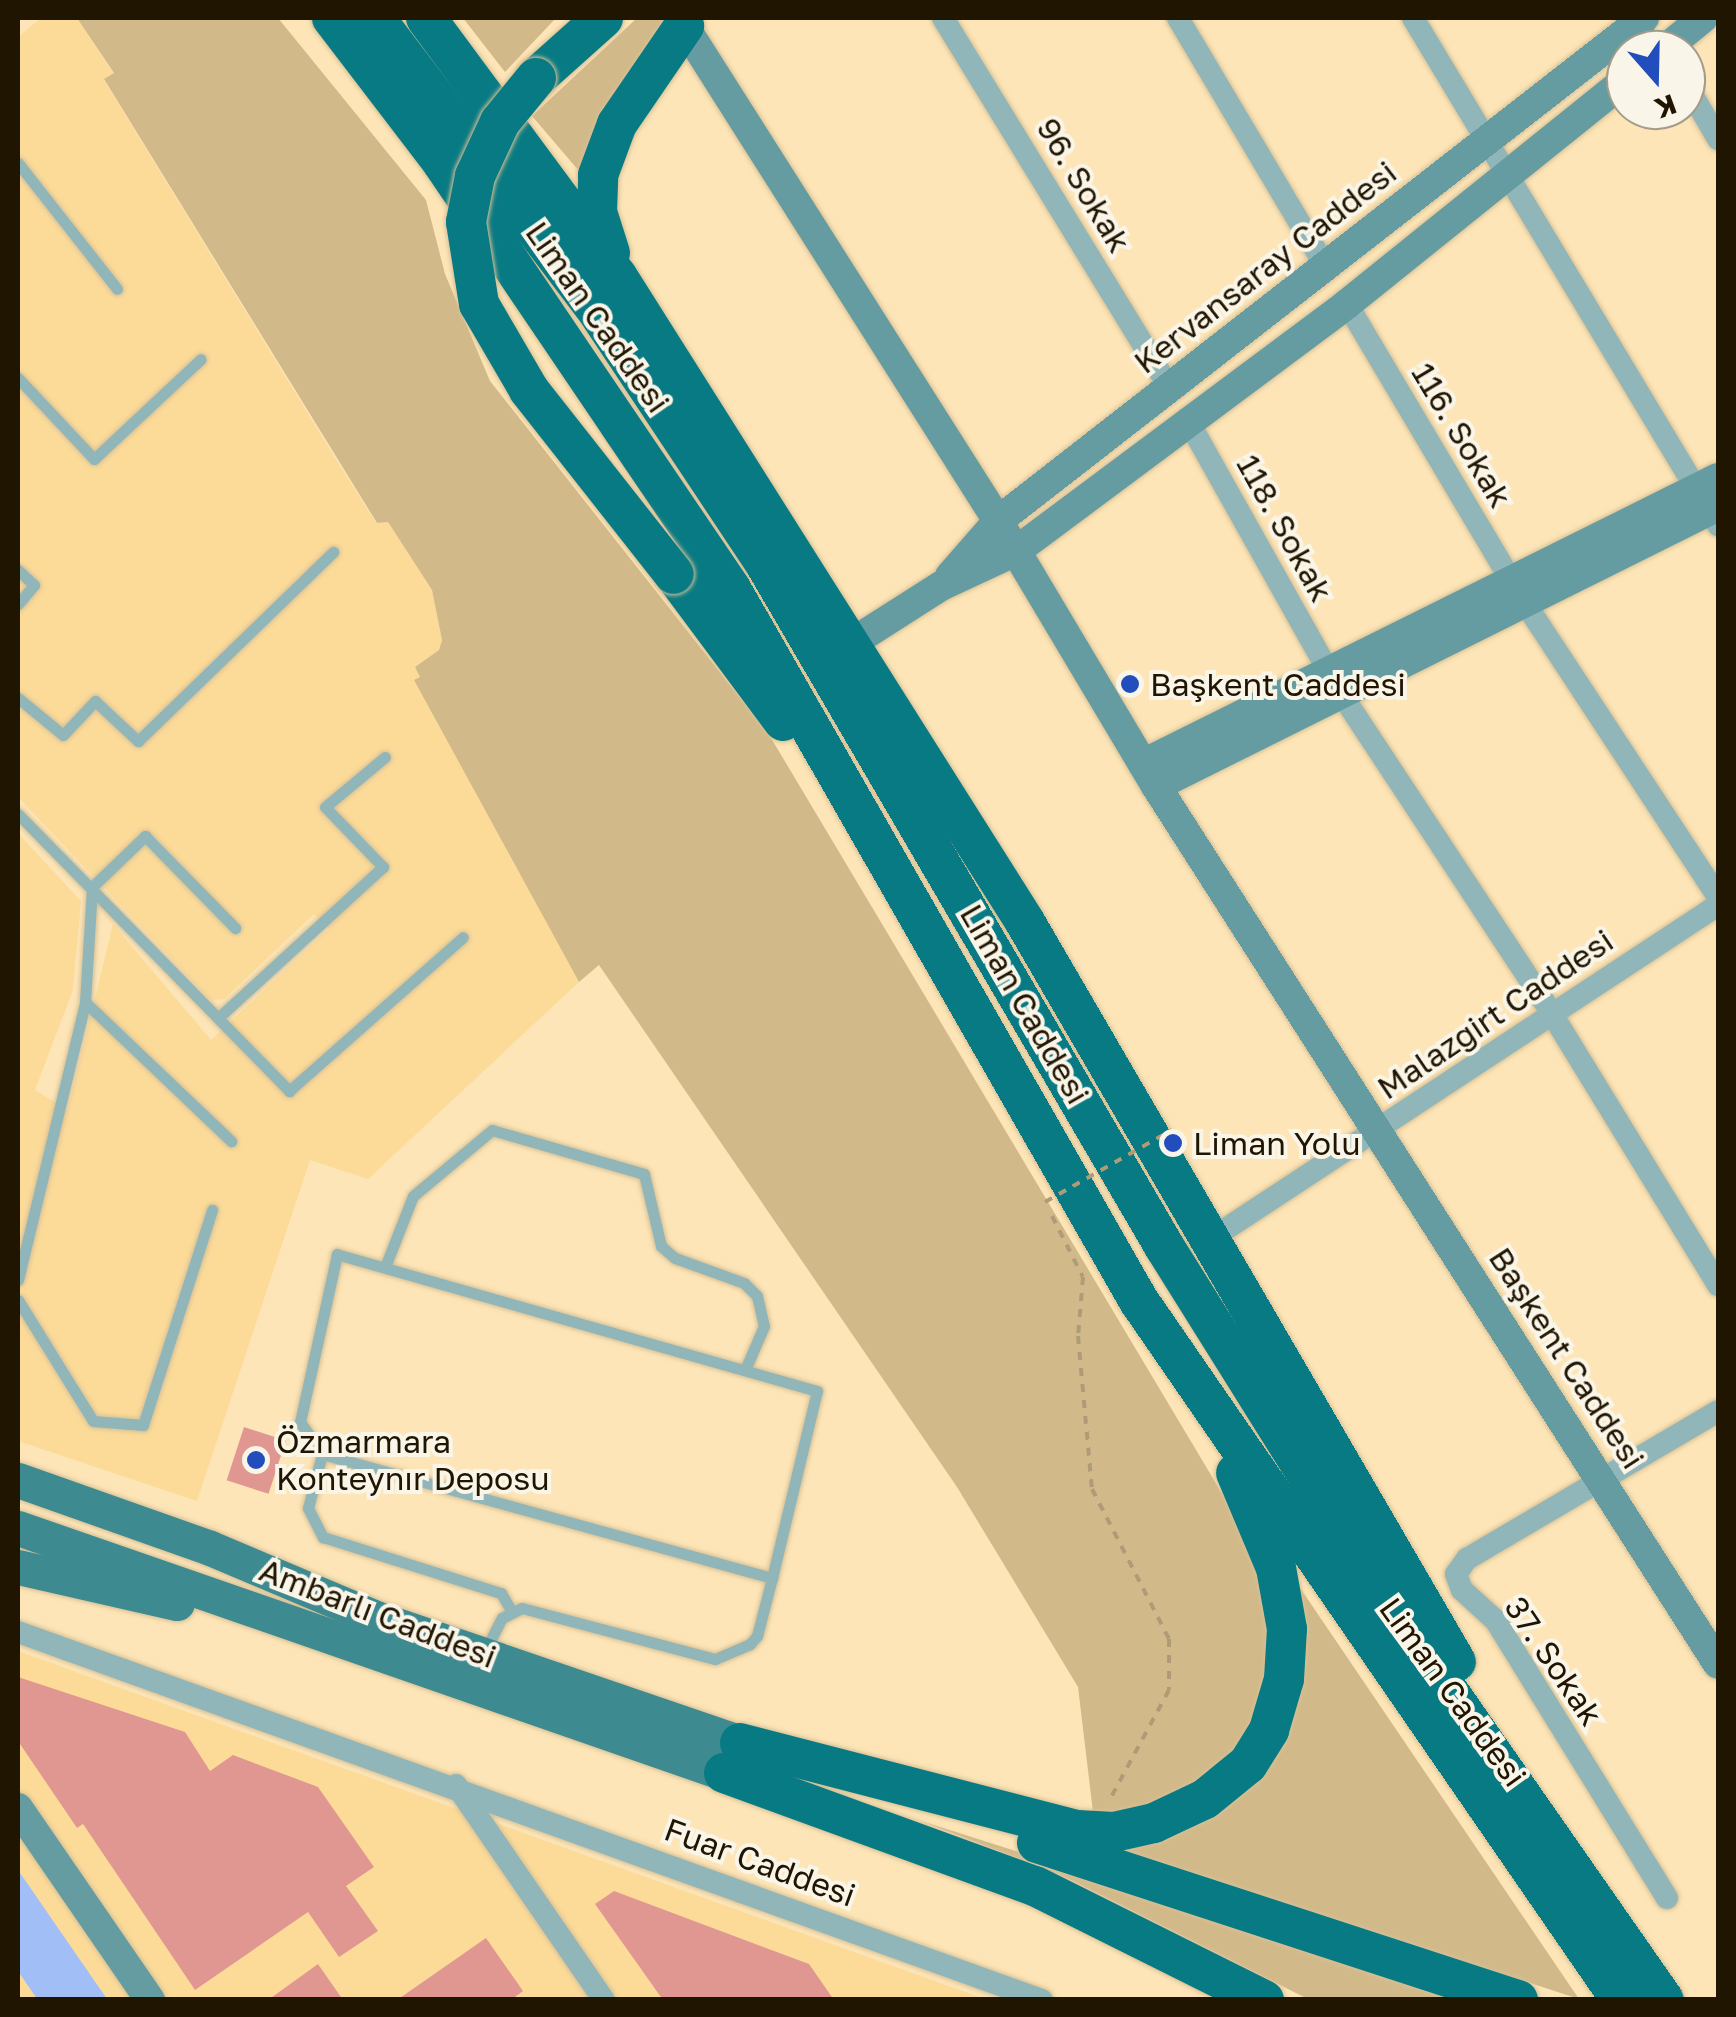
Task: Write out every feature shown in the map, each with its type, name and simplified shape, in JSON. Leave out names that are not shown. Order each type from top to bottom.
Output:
[{"type":"highway","points":[[312,18],[397,104]]},
{"type":"highway","name":"Liman Caddesi","points":[[332,18],[397,104],[732,589],[938,942],[1139,1300],[1621,2000]]},
{"type":"highway","name":"Liman Caddesi","points":[[375,18],[594,306],[762,560],[1164,1246],[1389,1606],[1538,1810],[1664,2000]]},
{"type":"highway","points":[[573,18],[536,78],[500,122],[475,176],[466,222],[479,304],[528,390],[674,574],[938,942]]},
{"type":"highway","points":[[536,78],[603,18]]},
{"type":"highway","points":[[616,276],[598,212],[598,175],[617,124],[687,22]]},
{"type":"highway","points":[[434,26],[616,276],[1025,922],[1206,1242],[1396,1554],[1538,1810]]},
{"type":"highway","points":[[732,1758],[1095,1831],[1154,1823],[1205,1799],[1248,1764],[1269,1730],[1284,1679],[1286,1629],[1276,1568],[1250,1498],[1139,1300]]},
{"type":"highway","points":[[732,1758],[1036,1886],[1264,2000]]},
{"type":"highway","points":[[732,1758],[1518,2000]]},
{"type":"main road","name":"Ambarlı Caddesi","points":[[18,1480],[484,1654],[732,1758]]},
{"type":"main road","name":"Ambarlı Caddesi","points":[[18,1528],[253,1612],[732,1758]]},
{"type":"main road","points":[[18,1568],[154,1600],[253,1612]]},
{"type":"street","name":"96. Sokak","points":[[943,18],[1169,387]]},
{"type":"street","points":[[1178,18],[1325,266]]},
{"type":"street","points":[[1150,775],[1516,589],[1712,502],[1505,174],[1413,18]]},
{"type":"street","name":"Kervansaray Caddesi","points":[[941,586],[998,521],[1644,18]]},
{"type":"street","name":"Başkent Caddesi","points":[[687,22],[1016,550],[1150,775],[1376,1132],[1605,1478],[1718,1664]]},
{"type":"street","name":"Kervansaray Caddesi","points":[[850,644],[941,586],[1016,550],[1187,418],[1346,304],[1606,96]]},
{"type":"street","name":"116. Sokak","points":[[1346,304],[1516,589],[1718,901]]},
{"type":"street","name":"118. Sokak","points":[[1187,418],[1333,680],[1552,1014],[1718,1285]]},
{"type":"street","name":"Malazgirt Caddesi","points":[[1206,1242],[1718,901]]},
{"type":"street","name":"37. Sokak","points":[[1667,1898],[1494,1620],[1462,1590],[1456,1574],[1467,1559],[1718,1410]]},
{"type":"street","name":"Fuar Caddesi","points":[[18,1632],[456,1785],[1042,2000]]},
{"type":"street","points":[[456,1785],[604,2000]]},
{"type":"street","points":[[18,1808],[150,2000]]},
{"type":"lane","points":[[18,163],[118,290]]},
{"type":"lane","points":[[18,378],[94,459],[201,359]]},
{"type":"lane","points":[[18,698],[63,736],[95,701],[138,741],[333,552]]},
{"type":"lane","points":[[18,570],[34,586],[18,604]]},
{"type":"lane","points":[[218,1018],[384,867],[325,807],[385,756]]},
{"type":"lane","points":[[18,814],[289,1091],[463,937]]},
{"type":"lane","points":[[18,1280],[85,1002],[92,887],[145,836],[235,928]]},
{"type":"lane","points":[[85,1002],[230,1141]]},
{"type":"lane","points":[[385,1267],[414,1196],[492,1130],[644,1174],[661,1246],[752,1289],[764,1326],[745,1370]]},
{"type":"lane","points":[[18,1300],[92,1421],[143,1425],[212,1210]]},
{"type":"lane","points":[[484,1654],[497,1624],[512,1612],[538,1612],[724,1658],[757,1636],[772,1578],[817,1391],[337,1254],[300,1422],[322,1454],[772,1578]]},
{"type":"lane","points":[[322,1454],[308,1508],[323,1537],[500,1593],[512,1612]]},
{"type":"path","points":[[1095,1831],[1169,1690],[1169,1640],[1092,1489],[1078,1336],[1083,1277],[1045,1202],[1172,1130]]},
{"type":"shaded area","points":[[41,18],[77,18],[114,74],[104,80],[334,456],[376,523],[388,522],[432,590],[442,640],[439,650],[415,667],[420,677],[415,680],[579,982],[368,1179],[310,1160],[197,1501],[18,1441],[18,833],[81,901],[73,990],[35,1090],[68,1110],[113,924],[211,1040],[329,929],[314,914],[224,999],[211,1000],[18,797],[18,37]]},
{"type":"shaded area","points":[[77,18],[278,18],[426,200],[445,274],[490,381],[768,733],[1251,1542],[1271,1600],[1265,1715],[1201,1787],[1145,1812],[1093,1812],[1078,1687],[957,1487],[599,965],[579,982],[414,680],[420,677],[415,667],[439,650],[442,640],[432,590],[388,522],[377,523],[104,79],[114,73]]},
{"type":"shaded area","points":[[463,18],[556,18],[505,72]]},
{"type":"shaded area","points":[[637,18],[673,18],[579,171],[532,116]]},
{"type":"shaded area","points":[[1294,1579],[1579,1999],[1109,1845],[1251,1782]]},
{"type":"shaded area","points":[[18,1651],[971,1994],[985,1999],[18,1999]]},
{"type":"shaded area","points":[[921,1821],[1374,1965],[1463,1999],[1308,1999],[1059,1874]]},
{"type":"water","points":[[18,1870],[107,1999],[37,1999],[18,1971]]},
{"type":"building","name":"Özmarmara Konteynır Deposu","points":[[244,1427],[286,1441],[269,1494],[227,1480]]},
{"type":"building","points":[[18,1677],[185,1732],[210,1771],[233,1755],[318,1787],[374,1867],[346,1886],[378,1931],[339,1957],[308,1912],[195,1990],[83,1824],[77,1828],[18,1741]]},
{"type":"building","points":[[614,1891],[809,1964],[834,2000],[663,2000],[595,1904]]},
{"type":"building","points":[[486,1938],[523,1991],[511,2000],[397,2000]]},
{"type":"building","points":[[318,1964],[343,2000],[268,2000]]},
{"type":"place","name":"Başkent Caddesi","points":[[1130,684]]},
{"type":"place","name":"Liman Yolu","points":[[1173,1143]]},
{"type":"place","name":"Özmarmara Konteynır Deposu","points":[[256,1460]]}]
